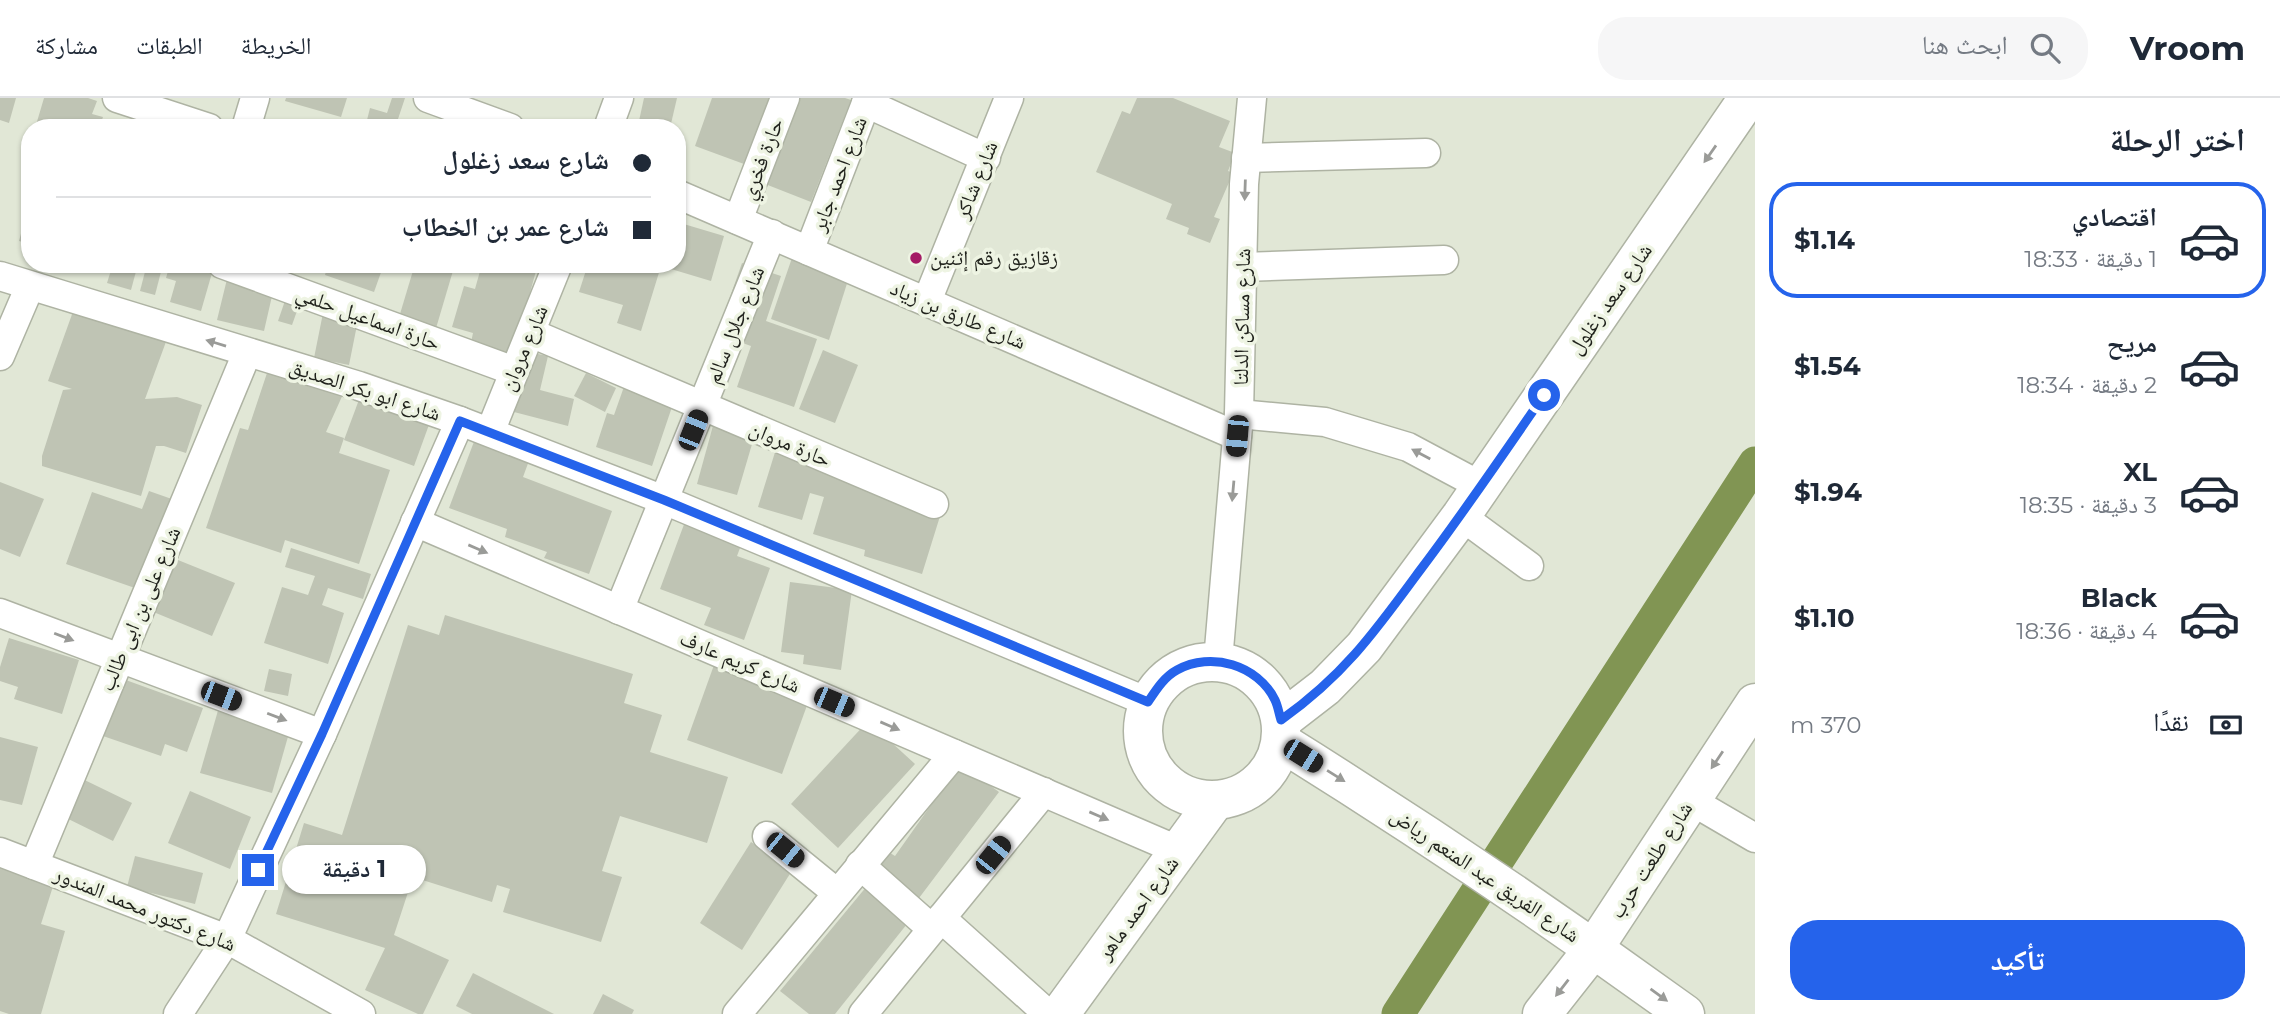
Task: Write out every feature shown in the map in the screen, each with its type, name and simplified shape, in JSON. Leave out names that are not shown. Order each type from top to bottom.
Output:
[{"type":"main road","name":"شارع سعد زغلول","points":[[1281,731],[1364,647],[1471,501],[1748,98]]},
{"type":"main road","points":[[1218,661],[1241,667],[1260,680],[1275,699],[1281,731],[1273,764],[1259,783],[1238,795],[1215,800],[1192,797],[1181,792],[1170,786],[1154,770],[1144,748],[1142,724],[1148,702],[1160,684],[1177,670],[1197,663],[1218,661]]},
{"type":"main road","name":"شارع طلعت حرب","points":[[1542,1014],[1594,948],[1755,703]]},
{"type":"main road","name":"شارع الفريق عبد المنعم رياض","points":[[1281,731],[1391,811],[1594,948],[1685,1014]]},
{"type":"main road","name":"شارع احمد ماهر","points":[[1060,1014],[1181,851],[1215,800]]},
{"type":"street","points":[[117,98],[181,119]]},
{"type":"street","points":[[249,119],[255,98]]},
{"type":"street","points":[[428,98],[485,119]]},
{"type":"street","points":[[611,119],[619,98]]},
{"type":"street","name":"حارة فخري","points":[[738,220],[785,98]]},
{"type":"street","name":"شارع شاكر","points":[[927,301],[1009,98]]},
{"type":"street","name":"شارع مساكن الدلتا","points":[[1218,661],[1238,425],[1246,158],[1252,98]]},
{"type":"street","points":[[867,101],[986,158]]},
{"type":"street","name":"شارع احمد جابر","points":[[809,251],[867,101]]},
{"type":"street","points":[[1246,158],[1426,153]]},
{"type":"street","name":"شارع طارق بن زياد","points":[[686,198],[927,301],[1238,425],[1325,422],[1408,447],[1471,501],[1529,565]]},
{"type":"street","name":"شارع جلال سالم","points":[[619,610],[772,234]]},
{"type":"street","points":[[1243,267],[1444,260]]},
{"type":"street","name":"حارة اسماعيل حلمي","points":[[247,273],[514,371]]},
{"type":"street","name":"شارع مروان","points":[[490,432],[554,273]]},
{"type":"street","name":"شارع ابو بكر الصديق","points":[[0,276],[370,390],[490,432],[664,500],[1148,702]]},
{"type":"street","points":[[0,356],[30,286]]},
{"type":"street","name":"حارة مروان","points":[[531,333],[934,505]]},
{"type":"street","name":"شارع على بن ابى طالب","points":[[34,865],[247,353]]},
{"type":"street","points":[[177,1014],[227,939],[322,734],[460,421]]},
{"type":"street","name":"شارع كريم عارف","points":[[415,522],[1181,851]]},
{"type":"street","points":[[0,613],[322,734]]},
{"type":"street","points":[[749,1010],[837,893],[954,754]]},
{"type":"street","points":[[863,1014],[1044,792]]},
{"type":"street","points":[[1690,800],[1755,838]]},
{"type":"street","points":[[767,836],[837,893]]},
{"type":"street","name":"شارع دكتور محمد المندور","points":[[0,852],[227,939],[361,1014]]},
{"type":"street","points":[[860,865],[1048,1014]]},
{"type":"building","points":[[0,98],[16,98],[9,123],[0,120]]},
{"type":"building","points":[[44,98],[88,98],[97,101],[92,114],[103,117],[102,119],[38,119]]},
{"type":"building","points":[[286,98],[347,98],[341,117],[285,101]]},
{"type":"building","points":[[392,98],[405,98],[398,119],[367,119],[370,108],[387,113]]},
{"type":"building","points":[[644,98],[677,98],[672,119],[639,119]]},
{"type":"building","points":[[712,98],[769,98],[744,164],[695,146]]},
{"type":"building","points":[[787,98],[851,100],[811,202],[755,180]]},
{"type":"building","points":[[1137,98],[1173,98],[1230,121],[1219,147],[1235,153],[1228,171],[1233,173],[1214,217],[1220,219],[1210,243],[1187,234],[1189,228],[1166,219],[1172,204],[1096,172],[1122,111],[1130,114]]},
{"type":"building","points":[[686,225],[724,236],[711,281],[684,273]]},
{"type":"building","points":[[794,252],[851,271],[829,340],[771,319]]},
{"type":"building","points":[[742,263],[781,276],[766,321],[817,339],[794,407],[737,387],[751,346],[717,334]]},
{"type":"building","points":[[110,273],[136,273],[131,290],[107,283]]},
{"type":"building","points":[[145,273],[161,273],[155,295],[140,291]]},
{"type":"building","points":[[167,273],[212,273],[201,311],[170,302],[176,281],[166,278]]},
{"type":"building","points":[[326,273],[381,273],[374,292]]},
{"type":"building","points":[[412,273],[452,273],[434,335],[397,324]]},
{"type":"building","points":[[479,273],[535,273],[510,364],[470,347],[473,333],[452,327],[464,286],[475,289]]},
{"type":"building","points":[[585,273],[659,273],[641,331],[617,323],[623,305],[579,292]]},
{"type":"building","points":[[228,275],[255,281],[253,292],[272,296],[264,331],[217,320]]},
{"type":"building","points":[[288,292],[302,297],[292,325],[278,321]]},
{"type":"building","points":[[75,306],[167,339],[145,399],[177,397],[202,405],[186,453],[156,446],[141,496],[42,466],[42,456],[63,390],[72,389],[48,381]]},
{"type":"building","points":[[323,313],[358,320],[349,365],[314,358]]},
{"type":"building","points":[[823,350],[858,365],[835,423],[799,409]]},
{"type":"building","points":[[528,352],[548,356],[540,390],[574,399],[568,426],[514,412]]},
{"type":"building","points":[[267,373],[314,388],[318,381],[344,392],[326,432],[344,438],[339,453],[390,470],[359,564],[285,540],[281,553],[206,528],[240,428],[248,430]]},
{"type":"building","points":[[586,373],[616,388],[605,412],[574,396]]},
{"type":"building","points":[[626,381],[675,398],[652,466],[596,447],[607,413],[614,415]]},
{"type":"building","points":[[360,397],[430,422],[414,466],[344,440]]},
{"type":"building","points":[[714,422],[755,434],[737,495],[697,484]]},
{"type":"building","points":[[475,439],[530,458],[523,477],[612,511],[589,574],[544,558],[547,552],[505,537],[507,529],[449,508]]},
{"type":"building","points":[[776,449],[941,513],[922,574],[864,556],[865,550],[813,534],[824,497],[810,493],[802,520],[758,507]]},
{"type":"building","points":[[0,482],[44,499],[20,557],[0,549]]},
{"type":"building","points":[[149,491],[186,504],[155,595],[66,564],[92,492],[142,509]]},
{"type":"building","points":[[686,519],[743,540],[737,556],[770,568],[744,640],[704,625],[711,608],[660,589]]},
{"type":"building","points":[[291,548],[371,574],[363,599],[328,588],[322,605],[344,613],[328,664],[264,643],[282,587],[308,595],[315,576],[285,567]]},
{"type":"building","points":[[173,558],[235,583],[212,636],[151,611]]},
{"type":"building","points":[[790,582],[852,590],[841,670],[803,664],[804,655],[781,652]]},
{"type":"building","points":[[445,615],[633,674],[624,703],[662,715],[650,752],[728,777],[707,843],[620,816],[602,871],[622,877],[601,942],[503,912],[510,889],[497,885],[492,902],[413,877],[394,935],[449,960],[423,1014],[418,1014],[365,990],[385,948],[276,914],[304,823],[342,835],[408,625],[439,635]]},
{"type":"building","points":[[9,638],[79,660],[62,714],[14,699],[18,687],[0,681],[0,667]]},
{"type":"building","points":[[714,665],[809,700],[782,774],[687,740]]},
{"type":"building","points":[[269,669],[292,674],[288,696],[264,691]]},
{"type":"building","points":[[123,679],[203,708],[187,752],[165,744],[161,756],[103,736]]},
{"type":"building","points":[[219,707],[291,726],[272,793],[200,773]]},
{"type":"building","points":[[868,721],[915,764],[838,848],[791,804]]},
{"type":"building","points":[[0,737],[38,747],[22,805],[0,800]]},
{"type":"building","points":[[960,764],[999,792],[916,902],[875,867],[887,851],[895,856]]},
{"type":"building","points":[[66,771],[132,803],[113,841],[48,809]]},
{"type":"building","points":[[190,791],[251,817],[230,869],[168,843]]},
{"type":"building","points":[[751,842],[793,869],[742,950],[700,923]]},
{"type":"building","points":[[135,856],[203,873],[195,904],[127,887]]},
{"type":"building","points":[[0,861],[55,880],[41,924],[65,931],[41,1014],[9,1014],[0,1011]]},
{"type":"building","points":[[867,886],[911,919],[835,1014],[809,1014],[780,991]]},
{"type":"building","points":[[473,973],[554,1014],[472,1014],[456,1006]]},
{"type":"building","points":[[603,994],[634,1010],[632,1014],[593,1014]]},
{"type":"waterway","points":[[1398,1014],[1755,463]]},
{"type":"place","name":"زقازيق رقم إثنين","points":[[916,258]]},
{"type":"route","points":[[258,870],[322,734],[460,421],[664,500],[1148,702],[1160,684],[1177,670],[1197,663],[1218,661],[1241,667],[1260,680],[1275,699],[1281,720],[1325,687],[1364,647],[1461,516],[1544,395]]}]
